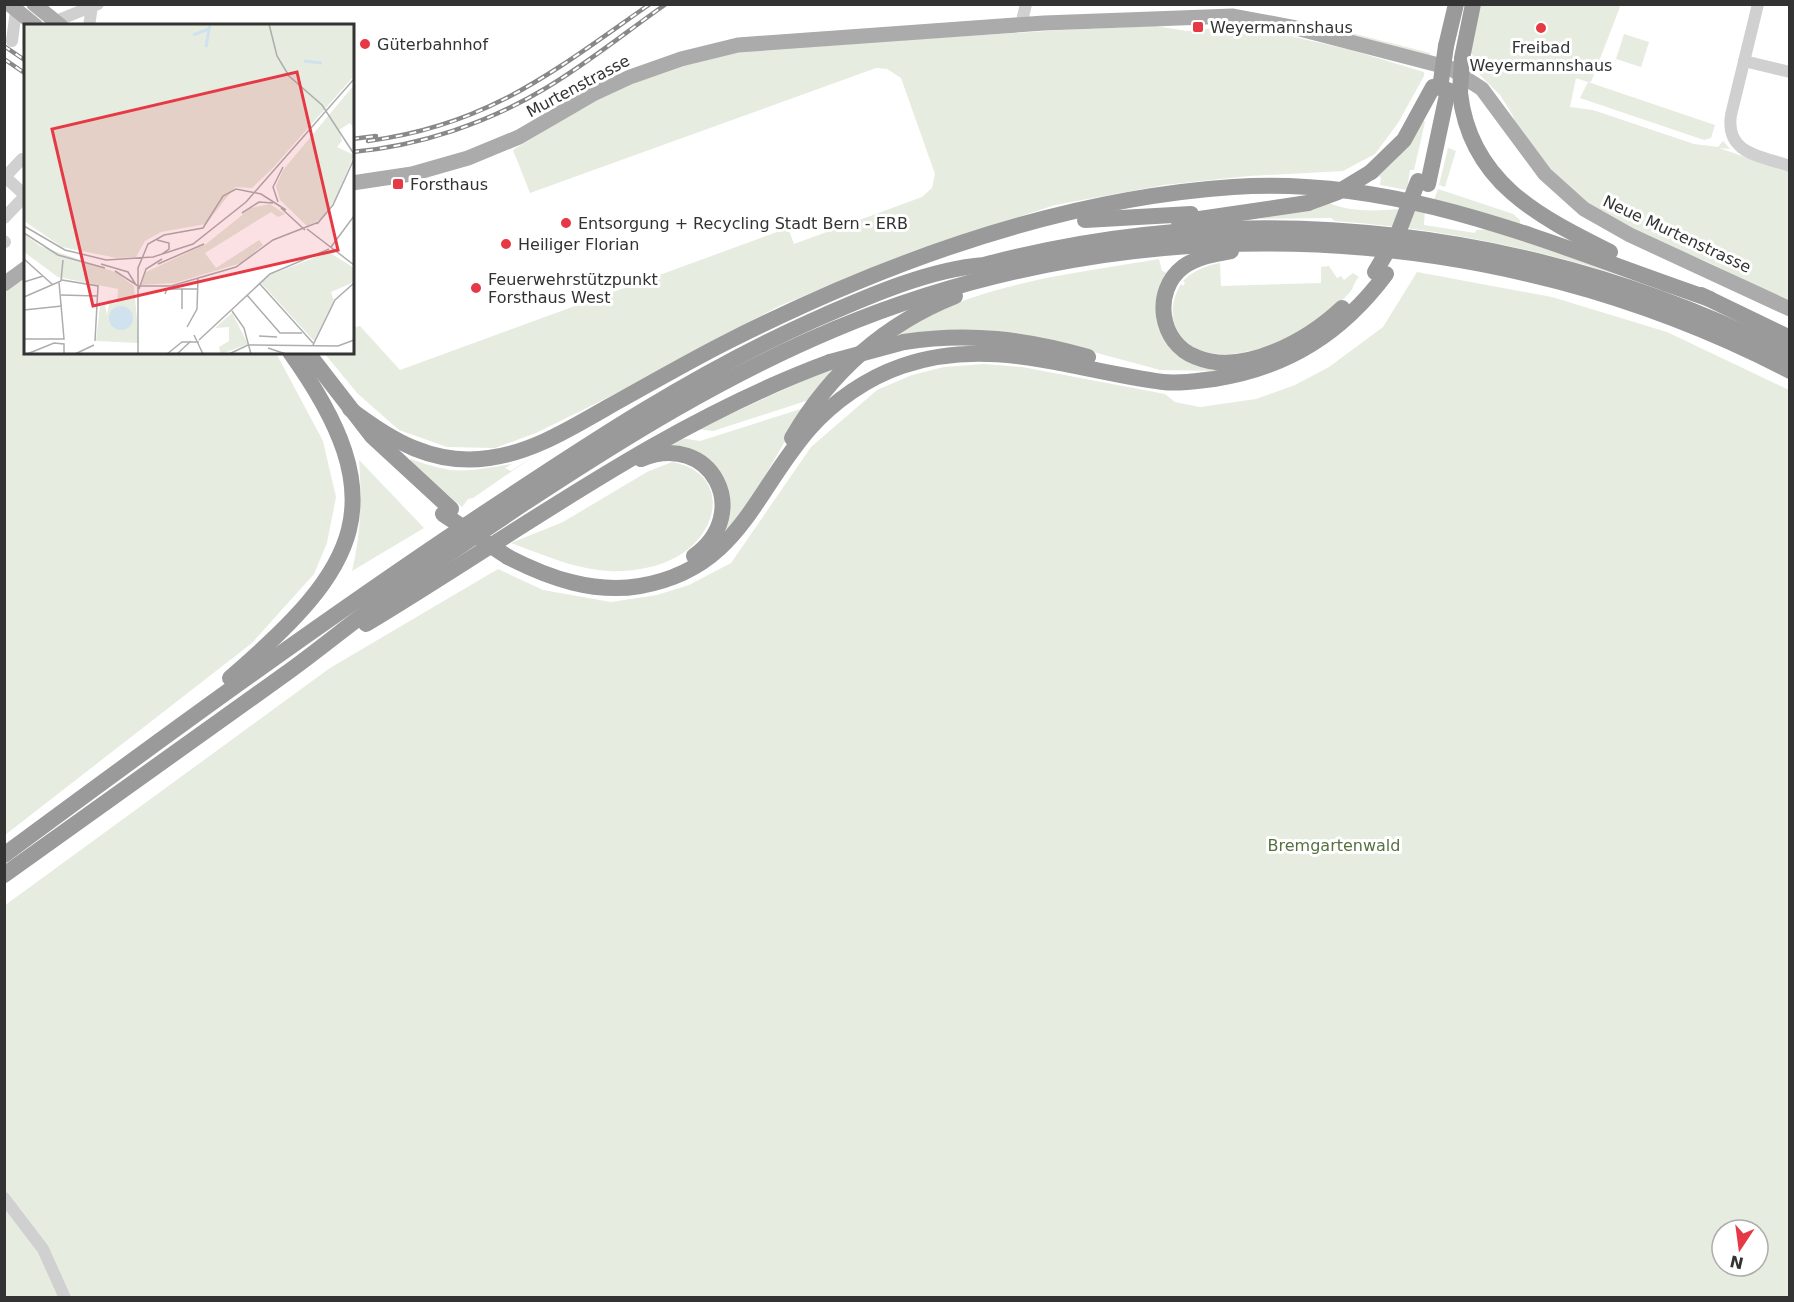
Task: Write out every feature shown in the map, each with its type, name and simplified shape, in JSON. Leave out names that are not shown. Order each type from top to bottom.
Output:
[{"type":"highway","points":[[1456,4],[1446,46],[1445,90],[1464,118],[1472,143],[1487,168],[1514,195],[1544,216],[1594,244],[1790,338]]},
{"type":"highway","points":[[298,356],[385,462],[447,512],[536,570],[572,582],[598,587],[633,587],[668,579],[690,569],[718,550],[743,523],[801,440],[821,417],[862,385],[901,366],[947,355],[1004,354],[1059,361],[1164,382],[1186,384],[1261,369],[1310,347],[1359,307],[1408,237],[1467,4]]},
{"type":"highway","points":[[965,267],[979,258],[1035,245],[1101,232],[1308,203],[1338,192],[1371,172],[1404,140],[1445,90],[1462,58],[1473,4]]},
{"type":"highway","points":[[350,409],[397,442],[431,456],[474,460],[511,453],[564,432],[701,355],[774,319],[929,255],[1013,227],[1146,198],[1233,187],[1306,186],[1389,196],[1457,213],[1566,246],[1710,299]]},
{"type":"highway","points":[[929,255],[1014,232],[1074,221],[1143,215],[1225,216]]},
{"type":"highway","points":[[4,855],[185,723],[441,542],[573,452],[638,412],[733,359],[812,321],[891,290],[965,267],[984,266],[1100,241],[1188,231],[1285,228],[1377,233],[1468,246],[1583,273],[1695,312],[1790,355]]},
{"type":"highway","points":[[4,875],[291,670],[384,599],[537,495],[640,430],[719,385],[812,339],[904,303],[989,277],[1122,253],[1208,244],[1320,244],[1438,256],[1548,278],[1670,317],[1790,371]]},
{"type":"highway","points":[[1320,244],[1288,251],[1234,250],[1192,262],[1176,274],[1164,296],[1163,317],[1170,336],[1183,351],[1204,360],[1227,363],[1252,358],[1294,341],[1322,325],[1381,273]]},
{"type":"highway","points":[[743,523],[816,401],[839,373],[883,335],[946,299],[1058,264]]},
{"type":"highway","points":[[291,670],[591,482],[705,415],[830,362],[904,342],[957,336],[1000,338],[1042,344],[1145,372],[1212,379]]},
{"type":"highway","points":[[185,723],[305,608],[331,574],[347,541],[353,498],[349,465],[331,419],[298,356]]},
{"type":"highway","points":[[298,356],[350,409],[391,456],[447,512]]},
{"type":"highway","points":[[512,554],[583,576],[613,579],[651,575],[683,563],[696,555],[714,535],[722,517],[723,497],[717,479],[702,462],[685,454],[652,454],[591,482]]},
{"type":"main road","points":[[34,4],[55,24]]},
{"type":"main road","points":[[12,7],[33,24]]},
{"type":"main road","name":"Murtenstrasse","points":[[354,183],[412,174],[475,156],[519,137],[621,81],[710,51],[772,40],[1125,19],[1233,16],[1292,27],[1405,55],[1446,66],[1463,75]]},
{"type":"main road","name":"Neue Murtenstrasse","points":[[1463,75],[1482,89],[1494,103],[1552,182],[1584,209],[1620,231],[1790,309]]},
{"type":"main road","points":[[4,284],[24,269]]},
{"type":"street","points":[[1021,25],[1026,4]]},
{"type":"street","points":[[1758,4],[1731,116],[1730,131],[1734,142],[1741,148],[1790,166]]},
{"type":"street","points":[[55,24],[95,5]]},
{"type":"street","points":[[89,24],[95,5]]},
{"type":"street","points":[[12,7],[15,37]]},
{"type":"street","points":[[1744,61],[1790,72]]},
{"type":"street","points":[[22,159],[5,176],[24,195]]},
{"type":"street","points":[[4,218],[24,197]]},
{"type":"street","points":[[4,1198],[43,1249],[65,1298]]},
{"type":"green space","points":[[1615,4],[1620,7],[1591,82],[1576,78],[1570,107],[1593,110],[1694,144],[1718,147],[1723,141],[1730,149],[1719,148],[1789,172],[1789,303],[1708,262],[1640,235],[1586,204],[1542,163],[1519,131],[1500,95],[1476,71],[1483,65],[1466,49],[1475,5]]},
{"type":"green space","points":[[1300,20],[1430,53],[1430,55],[1309,25]]},
{"type":"green space","points":[[1241,25],[1351,50],[1424,72],[1424,76],[1398,123],[1375,154],[1343,171],[1249,176],[1164,185],[1055,205],[906,254],[779,306],[633,385],[536,433],[495,448],[447,447],[399,430],[358,394],[325,354],[354,354],[354,328],[360,326],[400,370],[788,228],[794,244],[922,197],[932,188],[935,174],[901,78],[887,69],[876,68],[530,193],[513,150],[590,103],[663,71],[746,50],[1063,30],[1156,26],[1187,31]]},
{"type":"green space","points":[[1624,34],[1649,42],[1641,67],[1616,59]]},
{"type":"green space","points":[[1588,82],[1715,125],[1711,138],[1704,140],[1580,98]]},
{"type":"green space","points":[[1423,121],[1425,122],[1414,170],[1410,170],[1407,190],[1380,185],[1381,177],[1376,176]]},
{"type":"green space","points":[[1448,148],[1456,151],[1445,187],[1439,185]]},
{"type":"green space","points":[[1438,189],[1513,214],[1520,220],[1520,225],[1434,200]]},
{"type":"green space","points":[[1329,203],[1365,210],[1425,208],[1424,225],[1475,233],[1476,230],[1502,229],[1621,276],[1515,247],[1408,228],[1335,221],[1331,218],[1259,219]]},
{"type":"green space","points":[[1159,259],[1162,271],[1167,273],[1161,323],[1221,371],[1160,370],[1064,344],[889,339],[941,309],[1000,289],[1026,282]]},
{"type":"green space","points":[[1220,263],[1221,286],[1321,283],[1321,267],[1329,266],[1337,278],[1341,276],[1344,280],[1353,273],[1359,277],[1345,297],[1304,329],[1257,349],[1221,354],[1204,352],[1190,344],[1178,332],[1173,320],[1175,296],[1181,284],[1183,286],[1185,283],[1183,281],[1199,269]]},
{"type":"green space","name":"Bremgartenwald","points":[[1417,272],[1552,297],[1667,332],[1789,390],[1789,1297],[5,1297],[4,906],[330,668],[498,569],[543,590],[611,602],[657,595],[689,585],[731,563],[811,447],[877,390],[912,375],[944,367],[984,364],[1022,367],[1165,394],[1175,402],[1200,407],[1256,399],[1295,385],[1329,367],[1383,327]]},
{"type":"green space","points":[[24,275],[24,354],[277,354],[323,441],[336,497],[327,543],[314,574],[252,643],[5,835],[4,291]]},
{"type":"green space","points":[[847,361],[812,399],[713,431],[697,429]]},
{"type":"green space","points":[[804,408],[742,516],[707,553],[720,479],[666,448],[681,438],[700,441]]},
{"type":"green space","points":[[540,452],[473,498],[468,499],[462,507],[409,461],[411,459],[451,470],[483,469],[512,464],[505,468],[511,471]]},
{"type":"green space","points":[[359,460],[424,528],[352,571],[360,516]]},
{"type":"green space","points":[[672,462],[689,467],[701,475],[709,486],[712,512],[699,538],[687,550],[672,559],[639,569],[608,571],[565,563],[511,543],[563,522],[647,472]]},
{"type":"railway","points":[[368,141],[411,133],[450,122],[518,92],[550,73],[650,4]]},
{"type":"railway","points":[[354,152],[428,138],[501,112],[562,78],[666,4]]},
{"type":"railway","points":[[4,46],[24,60]]},
{"type":"railway","points":[[4,59],[24,73]]},
{"type":"railway","points":[[354,139],[376,136]]},
{"type":"place","name":"Weyermannshaus","points":[[1198,27]]},
{"type":"place","name":"Freibad Weyermannshaus","points":[[1541,28]]},
{"type":"place","name":"Güterbahnhof","points":[[365,44]]},
{"type":"place","name":"Forsthaus","points":[[398,184]]},
{"type":"place","name":"Entsorgung + Recycling Stadt Bern - ERB","points":[[566,223]]},
{"type":"place","name":"Heiliger Florian","points":[[506,244]]},
{"type":"place","name":"Feuerwehrstützpunkt Forsthaus West","points":[[476,288]]}]
